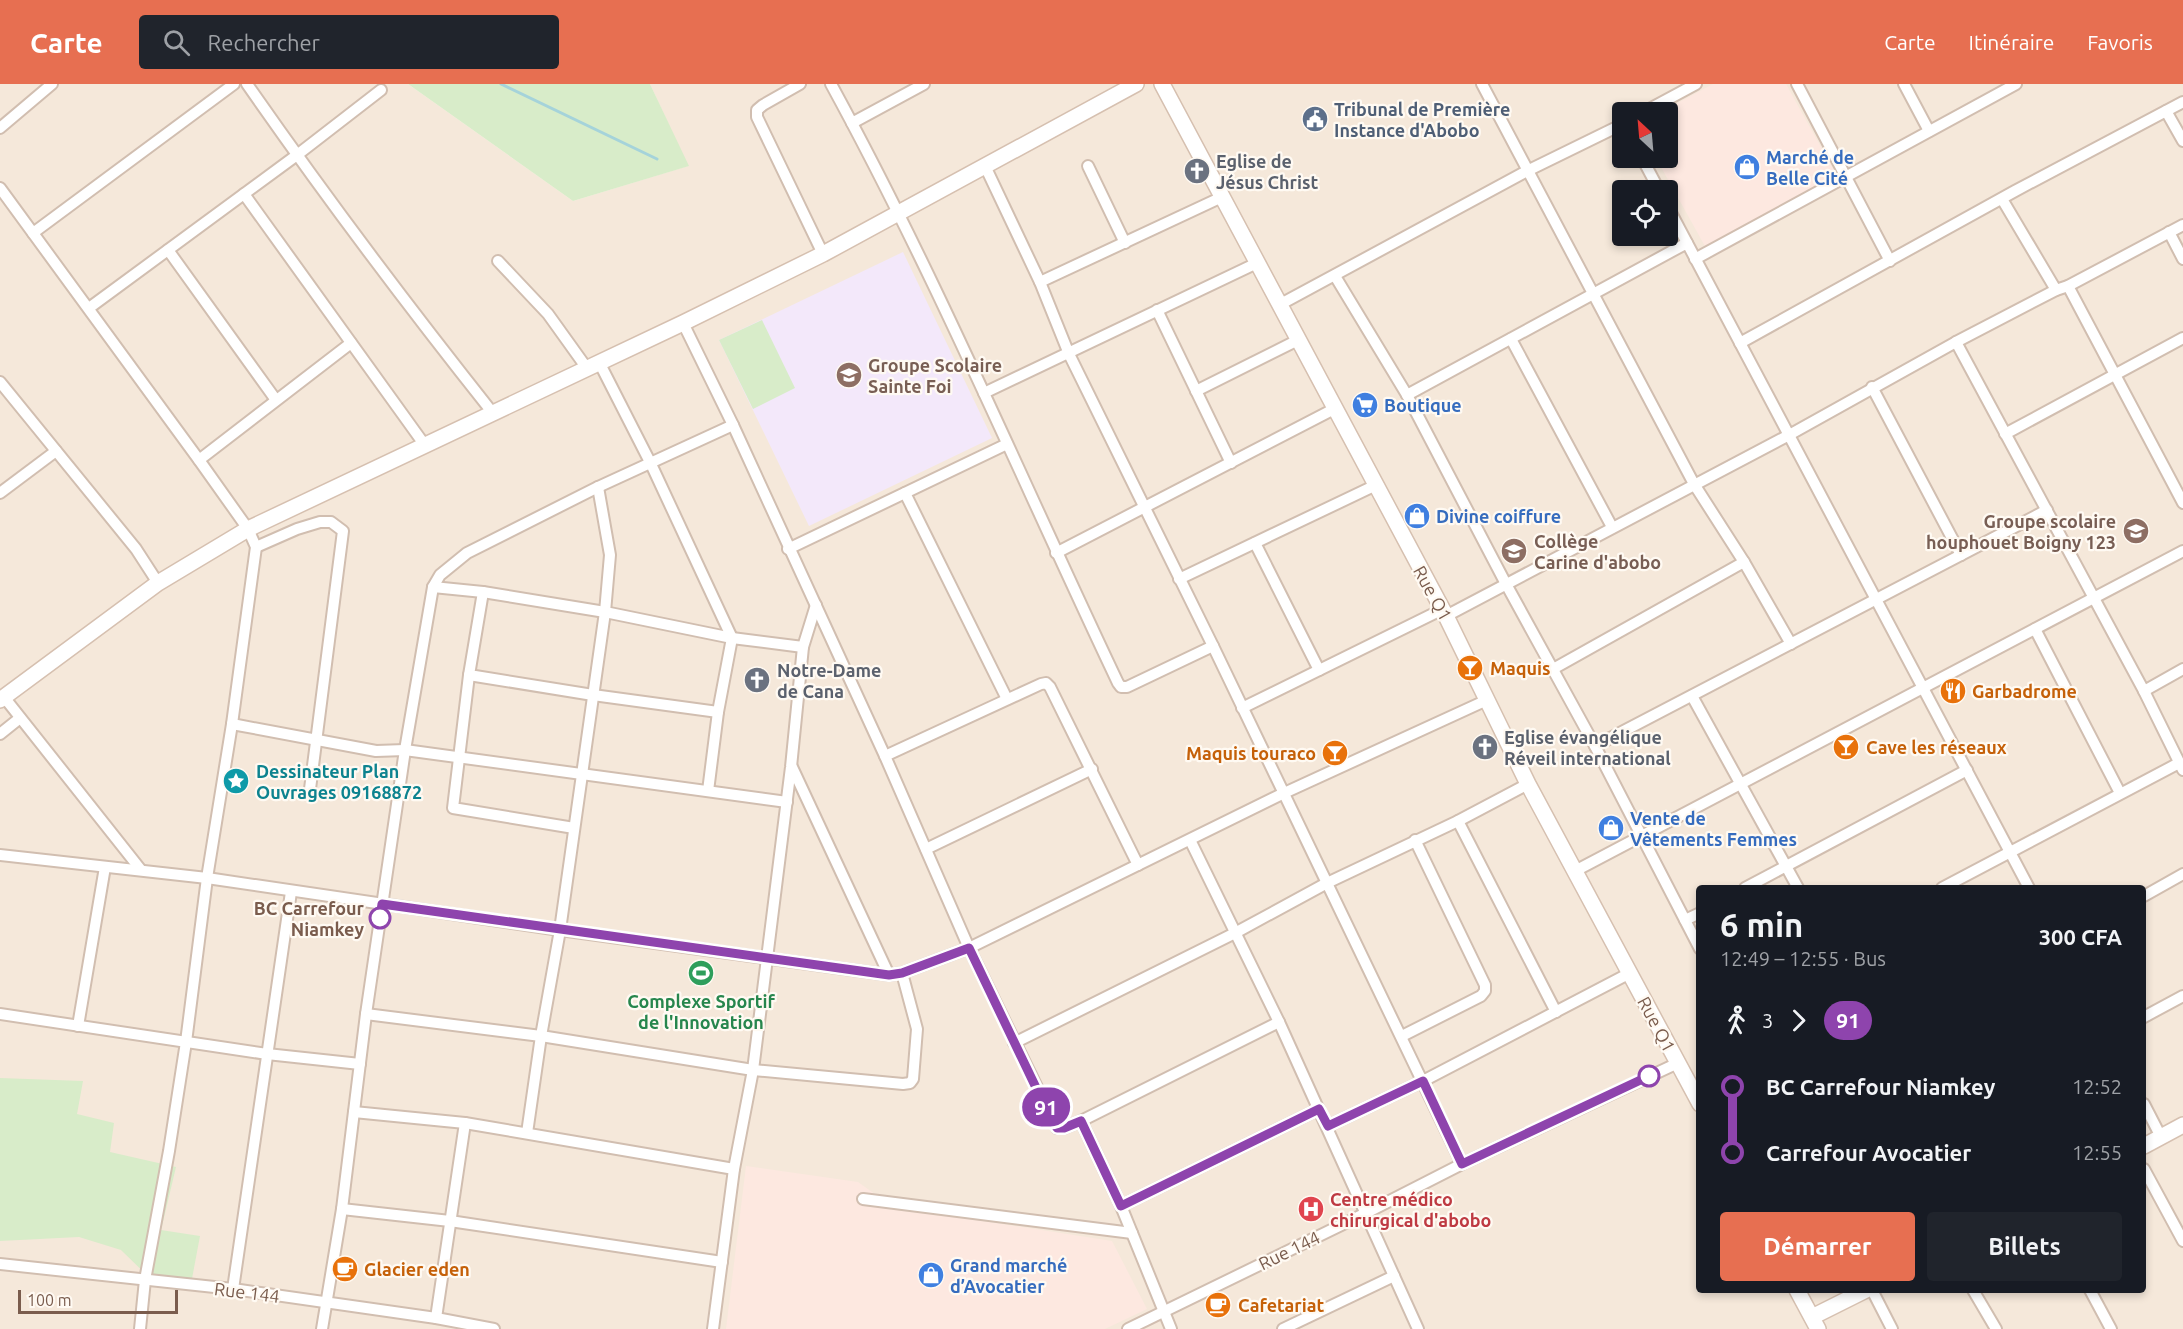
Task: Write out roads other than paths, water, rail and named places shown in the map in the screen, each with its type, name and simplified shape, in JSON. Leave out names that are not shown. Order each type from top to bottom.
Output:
[{"type":"street","points":[[0,128],[52,84]]},
{"type":"street","points":[[33,233],[234,84]]},
{"type":"street","points":[[247,84],[297,155],[492,412]]},
{"type":"street","points":[[800,84],[763,105],[757,110],[757,117],[823,254]]},
{"type":"street","points":[[831,84],[897,213],[984,393],[1056,553],[1121,687],[1127,687],[1213,646]]},
{"type":"street","points":[[852,123],[924,84]]},
{"type":"street","points":[[141,870],[20,718],[2,699],[158,583],[248,529],[592,364],[683,323],[823,254],[1136,84]]},
{"type":"street","name":"Rue Q1","points":[[1162,84],[1443,613],[1528,784],[1696,1097]]},
{"type":"street","points":[[1482,84],[1694,484],[1744,562],[1791,644]]},
{"type":"street","points":[[1663,102],[1696,84]]},
{"type":"street","points":[[1797,84],[1890,261]]},
{"type":"street","points":[[1904,84],[1929,131]]},
{"type":"street","points":[[1695,259],[2016,84]]},
{"type":"street","points":[[89,308],[297,155],[381,90]]},
{"type":"street","points":[[1740,344],[2183,102]]},
{"type":"street","points":[[2166,111],[2183,141]]},
{"type":"street","points":[[1279,305],[1527,171],[1612,129]]},
{"type":"street","points":[[985,166],[1040,282],[1069,354],[1213,646],[1282,794],[1402,1036],[1462,1164]]},
{"type":"street","points":[[1088,166],[1125,243]]},
{"type":"street","points":[[0,188],[199,460],[248,529],[256,547],[232,724],[207,878],[186,1042],[145,1280],[140,1329]]},
{"type":"street","points":[[244,194],[424,444]]},
{"type":"street","points":[[1040,282],[1222,197]]},
{"type":"street","points":[[2002,199],[2056,290]]},
{"type":"street","points":[[1242,708],[1506,584],[1789,435],[1956,342],[2183,225]]},
{"type":"street","points":[[1678,226],[2027,885]]},
{"type":"street","points":[[2169,232],[2183,259]]},
{"type":"street","points":[[1407,395],[1687,243]]},
{"type":"street","points":[[168,250],[276,400]]},
{"type":"street","points":[[498,261],[592,364],[651,464],[732,638],[718,712],[708,791]]},
{"type":"street","points":[[984,393],[1257,263]]},
{"type":"street","points":[[1335,276],[1407,395],[1506,584],[1595,746],[1696,941]]},
{"type":"street","points":[[2068,286],[2183,503]]},
{"type":"street","points":[[1157,310],[1231,463]]},
{"type":"street","points":[[683,323],[816,605],[969,948],[1057,1128],[1064,1128],[1081,1121],[1279,1022]]},
{"type":"street","points":[[2005,434],[2183,338]]},
{"type":"street","points":[[1511,339],[1612,528]]},
{"type":"street","points":[[1196,391],[1298,340]]},
{"type":"street","points":[[1948,885],[2120,793],[2181,767],[2144,691],[1956,342]]},
{"type":"street","points":[[199,460],[351,343]]},
{"type":"street","points":[[0,382],[136,549],[158,583]]},
{"type":"street","points":[[1872,387],[1961,555]]},
{"type":"street","points":[[1056,553],[1334,409]]},
{"type":"street","points":[[322,1329],[342,1209],[366,1014],[405,750],[433,587],[440,575],[467,553],[598,487],[733,425]]},
{"type":"street","points":[[788,549],[1007,444]]},
{"type":"street","points":[[0,493],[56,450]]},
{"type":"street","points":[[1179,579],[1376,485]]},
{"type":"street","points":[[527,1133],[560,930],[605,612],[610,555],[598,487]]},
{"type":"street","points":[[905,493],[1007,699]]},
{"type":"street","points":[[1595,746],[2047,510]]},
{"type":"street","points":[[256,547],[320,522],[331,522],[343,531],[310,789]]},
{"type":"street","points":[[1255,543],[1319,670]]},
{"type":"street","points":[[1575,871],[2183,551]]},
{"type":"street","points":[[1553,669],[1744,562]]},
{"type":"street","points":[[433,587],[483,592],[605,612],[732,638],[803,647]]},
{"type":"street","points":[[483,592],[469,675],[453,805],[455,809],[574,828]]},
{"type":"street","points":[[713,1329],[734,1170],[753,1070],[768,960],[803,647],[816,605]]},
{"type":"street","points":[[2035,629],[2120,793]]},
{"type":"street","points":[[2144,691],[2183,669]]},
{"type":"street","points":[[469,675],[718,712]]},
{"type":"street","points":[[885,756],[1046,683],[1092,769],[1138,865]]},
{"type":"street","points":[[1692,696],[1796,885]]},
{"type":"street","points":[[0,858],[207,878],[768,960],[889,975],[902,973],[969,948],[1282,794],[1487,700]]},
{"type":"street","points":[[0,734],[20,718]]},
{"type":"street","points":[[232,724],[376,751],[405,750],[787,802]]},
{"type":"street","points":[[791,766],[889,975]]},
{"type":"street","points":[[926,849],[1092,769]]},
{"type":"street","points":[[1751,885],[1966,770]]},
{"type":"street","points":[[1014,1043],[1236,933],[1327,883],[1458,821],[1528,784]]},
{"type":"street","points":[[1458,821],[1556,1012]]},
{"type":"street","points":[[1190,840],[1328,1126],[1418,1329]]},
{"type":"street","points":[[1402,1036],[1481,996],[1485,991],[1485,985],[1415,840]]},
{"type":"street","points":[[78,1026],[105,867]]},
{"type":"street","points":[[2146,895],[2183,874]]},
{"type":"street","points":[[233,1289],[291,892]]},
{"type":"street","points":[[1685,920],[1696,915]]},
{"type":"street","points":[[366,1014],[541,1036],[753,1070],[903,1084],[910,1083],[913,1079],[917,1029],[902,973]]},
{"type":"street","points":[[1328,1126],[1423,1081],[1630,973]]},
{"type":"street","points":[[2146,1016],[2183,996]]},
{"type":"street","points":[[0,1014],[267,1054],[360,1064]]},
{"type":"street","name":"Rue 144","points":[[1128,1329],[1366,1214],[1462,1164],[1678,1063]]},
{"type":"street","points":[[2146,1108],[2161,1137]]},
{"type":"street","points":[[1121,1206],[1319,1109]]},
{"type":"street","points":[[354,1112],[465,1123],[734,1170]]},
{"type":"street","points":[[1081,1121],[1121,1206],[1170,1329]]},
{"type":"street","points":[[436,1318],[465,1123]]},
{"type":"street","points":[[2146,1145],[2183,1125]]},
{"type":"street","points":[[2146,1173],[2183,1241]]},
{"type":"street","points":[[863,1199],[1132,1233]]},
{"type":"street","points":[[342,1209],[450,1221],[722,1262]]},
{"type":"street","name":"Rue 144","points":[[0,1264],[233,1289],[436,1318],[494,1329]]},
{"type":"street","points":[[1283,1329],[1394,1276]]},
{"type":"street","points":[[1799,1293],[1815,1323],[1861,1293]]},
{"type":"street","points":[[1874,1293],[1892,1329]]},
{"type":"street","points":[[1975,1293],[1996,1329]]},
{"type":"street","points":[[2092,1293],[2111,1329]]},
{"type":"waterway","points":[[501,84],[657,159]]},
{"type":"place","name":"Tribunal de Première Instance d'Abobo","points":[[1315,119]]},
{"type":"place","name":"Marché de Belle Cité","points":[[1747,167]]},
{"type":"place","name":"Eglise de Jésus Christ","points":[[1197,171]]},
{"type":"place","name":"Groupe Scolaire Sainte Foi","points":[[849,375]]},
{"type":"place","name":"Boutique","points":[[1365,405]]},
{"type":"place","name":"Divine coiffure","points":[[1417,516]]},
{"type":"place","name":"Groupe scolaire houphouet Boigny 123","points":[[2136,531]]},
{"type":"place","name":"Collège Carine d'abobo","points":[[1514,551]]},
{"type":"place","name":"Maquis","points":[[1470,668]]},
{"type":"place","name":"Notre-Dame de Cana","points":[[757,680]]},
{"type":"place","name":"Garbadrome","points":[[1953,691]]},
{"type":"place","name":"Eglise évangélique Réveil international","points":[[1485,747]]},
{"type":"place","name":"Cave les réseaux","points":[[1846,747]]},
{"type":"place","name":"Maquis touraco","points":[[1335,753]]},
{"type":"place","name":"Dessinateur Plan Ouvrages 09168872","points":[[236,781]]},
{"type":"place","name":"Vente de Vêtements Femmes","points":[[1611,828]]},
{"type":"place","name":"BC Carrefour Niamkey","points":[[380,918]]},
{"type":"place","name":"Complexe Sportif de l'Innovation","points":[[701,973]]},
{"type":"place","name":"Centre médico chirurgical d'abobo","points":[[1311,1209]]},
{"type":"place","name":"Glacier eden","points":[[345,1269]]},
{"type":"place","name":"Grand marché d’Avocatier","points":[[931,1275]]},
{"type":"place","name":"Cafetariat","points":[[1218,1305]]}]
